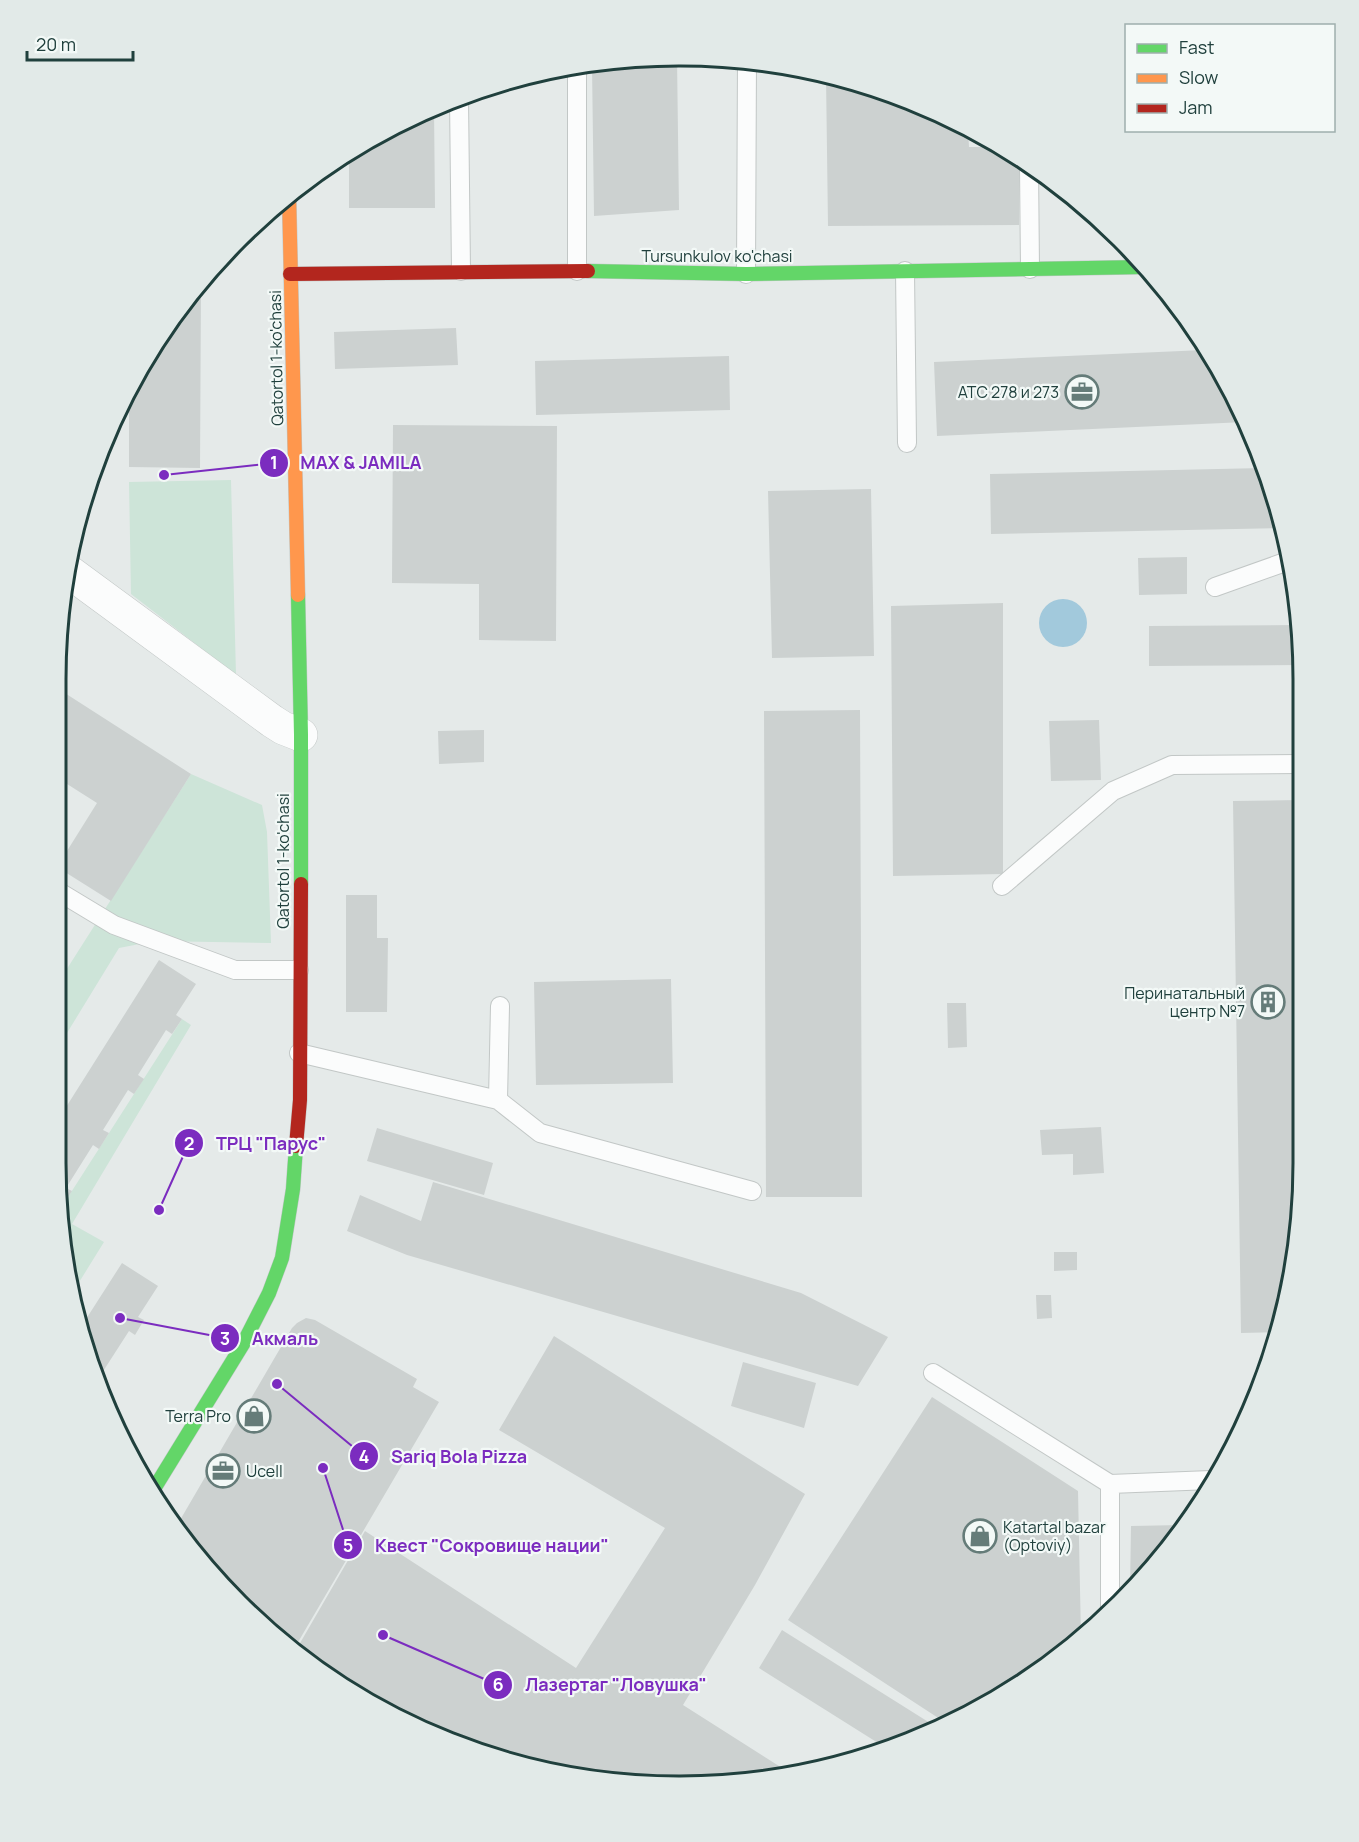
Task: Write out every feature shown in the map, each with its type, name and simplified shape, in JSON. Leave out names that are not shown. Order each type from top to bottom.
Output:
[{"type":"street","name":"Qatortol 1-ko'chasi","points":[[157,1484],[243,1344],[276,1276],[286,1238],[293,1189],[299,1122],[301,735],[289,207]]},
{"type":"street","name":"Tursunkulov ko'chasi","points":[[290,274],[577,271],[746,274],[1133,267]]},
{"type":"street","points":[[75,576],[272,721],[301,735]]},
{"type":"lane","points":[[746,274],[747,70]]},
{"type":"lane","points":[[577,75],[577,271]]},
{"type":"lane","points":[[459,108],[461,272]]},
{"type":"lane","points":[[1029,176],[1030,269]]},
{"type":"lane","points":[[905,271],[907,442]]},
{"type":"lane","points":[[1215,587],[1282,563]]},
{"type":"lane","points":[[1002,886],[1113,790],[1172,765],[1293,764]]},
{"type":"lane","points":[[66,896],[114,925],[235,970],[299,970]]},
{"type":"lane","points":[[498,1100],[500,1006]]},
{"type":"lane","points":[[299,1053],[498,1100],[540,1133],[752,1191]]},
{"type":"lane","points":[[933,1373],[1110,1484],[1204,1480]]},
{"type":"lane","points":[[1110,1484],[1110,1599]]},
{"type":"green space","points":[[231,480],[236,675],[131,594],[129,482]]},
{"type":"green space","points":[[191,774],[262,805],[267,832],[271,943],[155,941],[119,948],[66,1035],[66,970]]},
{"type":"green space","points":[[182,1019],[191,1025],[72,1224],[104,1242],[78,1283],[71,1243],[67,1199]]},
{"type":"water","points":[[1058,599],[1068,599],[1083,609],[1087,623],[1086,632],[1077,643],[1068,647],[1058,647],[1043,637],[1039,628],[1039,618],[1049,603]]},
{"type":"building","points":[[677,66],[679,210],[594,216],[592,72],[639,67]]},
{"type":"building","points":[[826,84],[877,99],[951,129],[969,139],[969,147],[984,147],[1019,168],[1019,225],[828,226]]},
{"type":"building","points":[[434,118],[435,208],[349,208],[349,163],[408,129]]},
{"type":"building","points":[[201,296],[200,468],[129,467],[129,408],[169,339]]},
{"type":"building","points":[[456,328],[458,365],[335,369],[334,332]]},
{"type":"building","name":"АТС 278 и 273","points":[[1197,350],[1236,422],[937,436],[934,362]]},
{"type":"building","points":[[729,356],[730,410],[536,415],[535,361]]},
{"type":"building","points":[[393,425],[557,426],[556,641],[479,640],[479,584],[392,583]]},
{"type":"building","points":[[1255,468],[1274,528],[991,534],[990,474]]},
{"type":"building","points":[[871,489],[874,656],[772,658],[768,491]]},
{"type":"building","points":[[1187,557],[1187,594],[1139,595],[1138,558]]},
{"type":"building","points":[[1003,603],[1003,874],[893,876],[891,606]]},
{"type":"building","points":[[1291,625],[1293,665],[1149,666],[1149,626]]},
{"type":"building","points":[[66,694],[191,774],[111,901],[66,873],[66,853],[97,803],[66,783]]},
{"type":"building","points":[[860,710],[862,1197],[766,1197],[764,711]]},
{"type":"building","points":[[1099,720],[1101,780],[1051,781],[1049,721]]},
{"type":"building","points":[[484,730],[484,762],[439,764],[438,731]]},
{"type":"building","name":"Перинатальный центр №7","points":[[1293,800],[1292,1203],[1281,1282],[1269,1332],[1241,1333],[1233,801]]},
{"type":"building","points":[[346,895],[377,895],[377,938],[388,938],[387,1012],[346,1012]]},
{"type":"building","points":[[159,960],[196,984],[176,1015],[182,1019],[172,1034],[166,1030],[138,1075],[144,1079],[134,1094],[128,1090],[103,1130],[109,1133],[99,1149],[93,1145],[67,1187],[66,1107]]},
{"type":"building","points":[[671,979],[673,1083],[536,1085],[534,982]]},
{"type":"building","points":[[947,1003],[966,1003],[967,1047],[948,1048]]},
{"type":"building","points":[[1101,1127],[1104,1173],[1073,1175],[1073,1154],[1042,1155],[1040,1130]]},
{"type":"building","points":[[377,1128],[493,1163],[484,1195],[367,1161]]},
{"type":"building","points":[[433,1182],[801,1293],[888,1337],[858,1386],[407,1255],[347,1231],[360,1195],[421,1221]]},
{"type":"building","points":[[67,1188],[72,1191],[67,1199]]},
{"type":"building","points":[[1054,1252],[1077,1252],[1077,1270],[1054,1271]]},
{"type":"building","points":[[122,1263],[158,1286],[138,1317],[144,1320],[135,1335],[129,1331],[103,1371],[86,1318]]},
{"type":"building","points":[[1036,1295],[1051,1295],[1052,1318],[1037,1319]]},
{"type":"building","points":[[306,1318],[315,1320],[417,1379],[413,1387],[439,1402],[298,1642],[275,1624],[218,1567],[181,1519],[297,1323]]},
{"type":"building","points":[[554,1336],[805,1494],[755,1585],[683,1705],[781,1767],[720,1775],[639,1775],[599,1771],[521,1755],[482,1743],[408,1713],[339,1673],[300,1644],[365,1531],[576,1668],[665,1528],[499,1430]]},
{"type":"building","points":[[743,1362],[816,1383],[804,1428],[731,1406]]},
{"type":"building","points":[[932,1397],[1078,1491],[1081,1627],[1020,1673],[951,1713],[939,1718],[788,1620]]},
{"type":"building","points":[[1174,1525],[1130,1578],[1131,1526]]},
{"type":"building","points":[[782,1630],[929,1722],[878,1743],[759,1668]]},
{"type":"traffic: fast","points":[[588,271],[746,274],[1133,267]]},
{"type":"traffic: fast","points":[[298,595],[301,884]]},
{"type":"traffic: fast","points":[[157,1484],[243,1344],[269,1293],[282,1258],[293,1189],[296,1146]]},
{"type":"traffic: slow","points":[[289,206],[298,595]]},
{"type":"traffic: jam","points":[[290,274],[588,271]]},
{"type":"traffic: jam","points":[[296,1146],[300,1100],[301,884]]},
{"type":"place","name":"АТС 278 и 273","points":[[1082,392]]},
{"type":"place","name":"MAX & JAMILA","points":[[164,475]]},
{"type":"place","name":"Перинатальный центр №7","points":[[1268,1002]]},
{"type":"place","name":"ТРЦ \"Парус\"","points":[[159,1210]]},
{"type":"place","name":"Акмаль","points":[[120,1318]]},
{"type":"place","name":"Sariq Bola Pizza","points":[[277,1384]]},
{"type":"place","name":"Terra Pro","points":[[254,1416]]},
{"type":"place","name":"Квест \"Сокровище нации\"","points":[[323,1468]]},
{"type":"place","name":"Ucell","points":[[223,1471]]},
{"type":"place","name":"Katartal bazar (Optoviy)","points":[[980,1536]]},
{"type":"place","name":"Лазертаг \"Ловушка\"","points":[[383,1635]]}]
